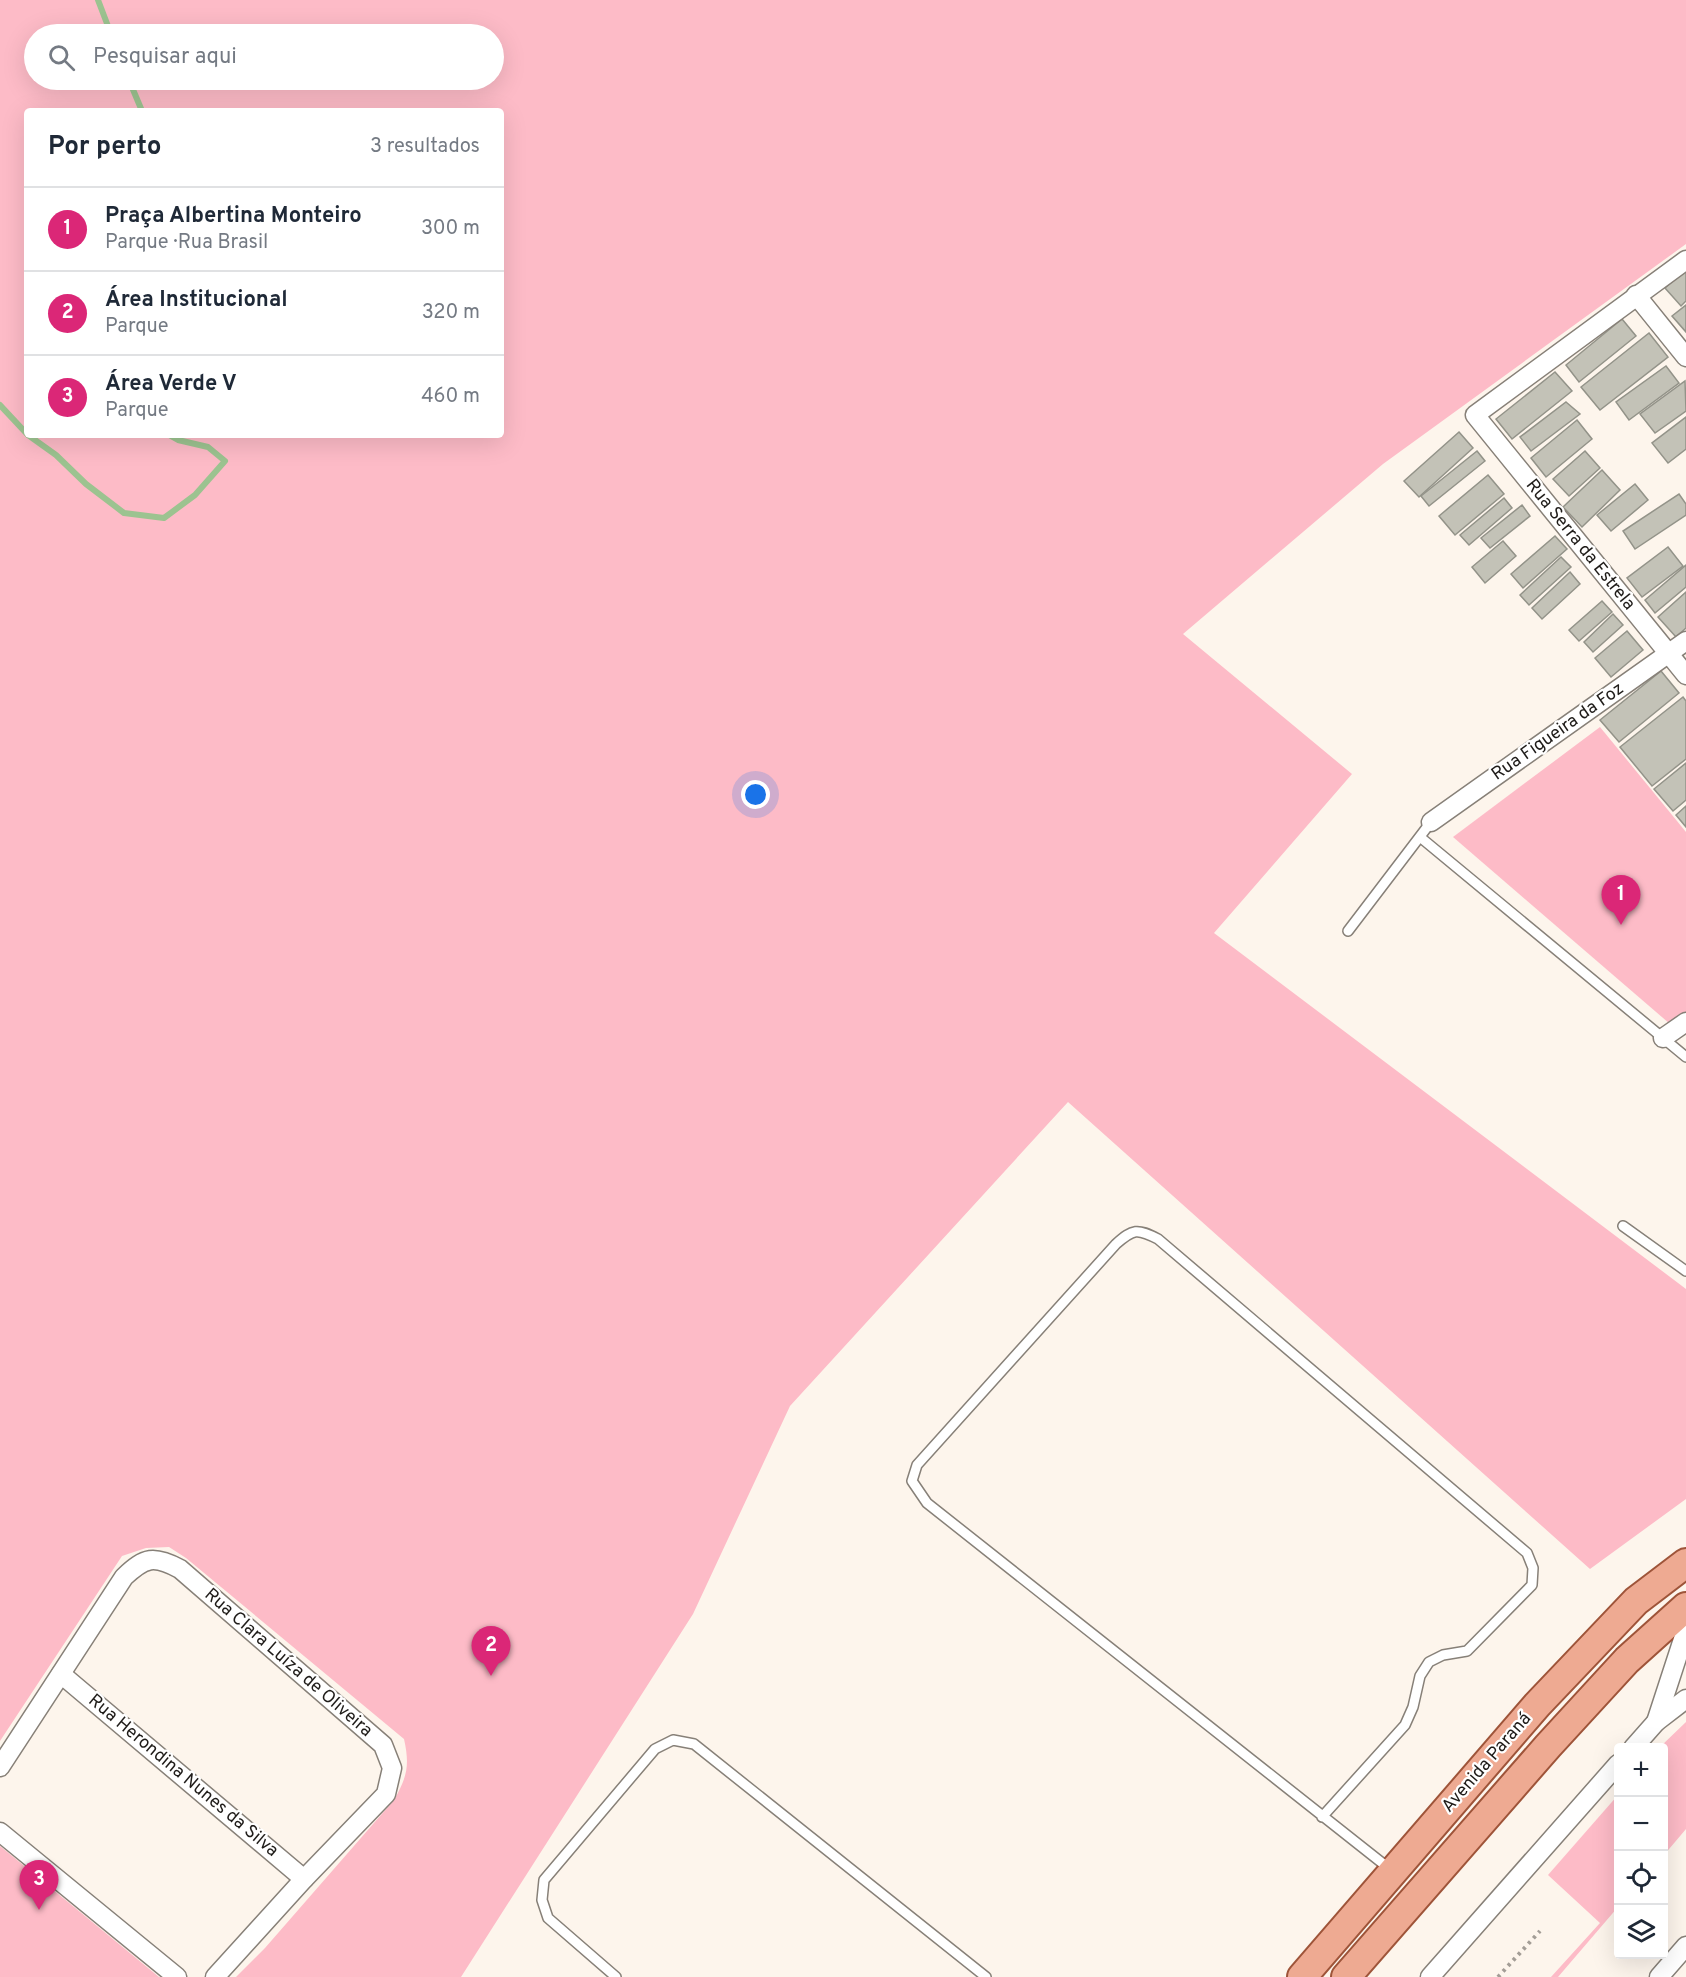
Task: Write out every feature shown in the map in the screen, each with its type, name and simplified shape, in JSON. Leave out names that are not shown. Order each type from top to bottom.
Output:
[{"type":"main road","name":"Avenida Paraná","points":[[1302,1977],[1537,1705],[1636,1601],[1686,1563]]},
{"type":"main road","name":"Avenida Paraná","points":[[1346,1977],[1548,1746],[1627,1660],[1686,1607]]},
{"type":"street","points":[[1686,260],[1636,295],[1686,357]]},
{"type":"street","name":"Rua Serra da Estrela","points":[[1636,295],[1475,415],[1686,675]]},
{"type":"street","name":"Rua Figueira da Foz","points":[[1431,822],[1686,641]]},
{"type":"street","points":[[1663,1038],[1686,1022]]},
{"type":"street","name":"Rua Clara Luíza de Oliveira","points":[[62,1674],[124,1577],[137,1564],[151,1559],[164,1560],[180,1569],[384,1745],[392,1768],[386,1794],[304,1879],[215,1977]]},
{"type":"street","points":[[1656,1722],[1686,1630]]},
{"type":"street","points":[[0,1767],[62,1674]]},
{"type":"street","name":"Rua Herondina Nunes da Silva","points":[[62,1674],[304,1879]]},
{"type":"street","points":[[1637,1743],[1656,1722],[1686,1699]]},
{"type":"street","points":[[1430,1977],[1614,1769]]},
{"type":"street","points":[[0,1832],[177,1977]]},
{"type":"street","points":[[1659,1977],[1686,1947]]},
{"type":"lane","points":[[1348,931],[1431,822]]},
{"type":"lane","points":[[1420,837],[1686,1057]]},
{"type":"lane","points":[[1623,1226],[1686,1271]]},
{"type":"lane","points":[[1322,1817],[1405,1725],[1413,1707],[1420,1676],[1429,1662],[1443,1655],[1467,1651],[1533,1585],[1533,1568],[1527,1553],[1158,1239],[1142,1231],[1130,1232],[1116,1244],[917,1465],[912,1481],[927,1503],[1322,1817],[1392,1871]]},
{"type":"lane","points":[[616,1977],[548,1918],[542,1900],[544,1880],[655,1749],[673,1740],[694,1744],[986,1977]]},
{"type":"path","points":[[1498,1977],[1540,1931]]},
{"type":"shaded area","points":[[0,0],[1686,0],[1686,244],[1383,464],[1183,634],[1352,774],[1214,933],[1686,1289],[1686,1499],[1590,1569],[1068,1102],[790,1406],[693,1614],[461,1977],[236,1977],[265,1948],[394,1800],[406,1771],[404,1739],[186,1558],[169,1547],[146,1548],[122,1556],[0,1741]]},
{"type":"shaded area","points":[[1600,727],[1686,832],[1686,1013],[1670,1024],[1453,837]]},
{"type":"shaded area","points":[[1686,1722],[1686,1829],[1668,1850],[1668,1743],[1664,1743]]},
{"type":"shaded area","points":[[1614,1800],[1614,1912],[1558,1977],[1551,1977],[1600,1923],[1548,1875]]},
{"type":"shaded area","points":[[0,1846],[159,1977],[0,1977]]},
{"type":"building","points":[[1686,269],[1686,301],[1681,306],[1665,288]]},
{"type":"building","points":[[1686,305],[1686,332],[1672,316]]},
{"type":"building","points":[[1622,319],[1636,336],[1579,382],[1566,365]]},
{"type":"building","points":[[1649,333],[1668,357],[1600,410],[1581,387]]},
{"type":"building","points":[[1666,366],[1679,383],[1629,420],[1616,402]]},
{"type":"building","points":[[1555,372],[1572,391],[1512,439],[1496,419]]},
{"type":"building","points":[[1685,381],[1686,411],[1655,433],[1640,414]]},
{"type":"building","points":[[1566,402],[1580,414],[1531,451],[1520,437]]},
{"type":"building","points":[[1686,417],[1686,449],[1668,463],[1652,443]]},
{"type":"building","points":[[1577,420],[1592,439],[1546,477],[1531,458]]},
{"type":"building","points":[[1459,432],[1473,448],[1419,497],[1404,481]]},
{"type":"building","points":[[1477,451],[1485,461],[1429,506],[1421,496]]},
{"type":"building","points":[[1585,451],[1600,468],[1569,496],[1553,479]]},
{"type":"building","points":[[1602,470],[1620,490],[1582,527],[1563,507]]},
{"type":"building","points":[[1488,475],[1504,494],[1455,535],[1439,516]]},
{"type":"building","points":[[1635,484],[1648,500],[1611,531],[1597,515]]},
{"type":"building","points":[[1679,494],[1686,504],[1686,515],[1635,549],[1623,531]]},
{"type":"building","points":[[1504,498],[1512,508],[1469,545],[1460,535]]},
{"type":"building","points":[[1522,505],[1530,516],[1490,548],[1481,538]]},
{"type":"building","points":[[1555,536],[1567,549],[1523,588],[1511,574]]},
{"type":"building","points":[[1503,541],[1516,556],[1485,583],[1472,567]]},
{"type":"building","points":[[1668,547],[1683,566],[1642,597],[1627,578]]},
{"type":"building","points":[[1561,557],[1571,567],[1529,605],[1520,595]]},
{"type":"building","points":[[1686,565],[1686,587],[1655,613],[1645,600]]},
{"type":"building","points":[[1570,572],[1580,584],[1542,619],[1532,608]]},
{"type":"building","points":[[1686,592],[1686,628],[1676,637],[1658,617]]},
{"type":"building","points":[[1602,601],[1612,612],[1579,641],[1569,630]]},
{"type":"building","points":[[1613,614],[1623,625],[1593,652],[1584,642]]},
{"type":"building","points":[[1627,631],[1643,650],[1611,677],[1595,658]]},
{"type":"building","points":[[1661,671],[1679,693],[1619,742],[1600,720]]},
{"type":"building","points":[[1683,697],[1686,701],[1686,759],[1652,786],[1620,747]]},
{"type":"building","points":[[1686,763],[1686,800],[1673,811],[1654,789]]},
{"type":"building","points":[[1686,806],[1686,827],[1676,815]]},
{"type":"waterway","points":[[98,0],[107,24]]},
{"type":"waterway","points":[[133,90],[141,108]]},
{"type":"waterway","points":[[0,405],[24,431]]},
{"type":"waterway","points":[[32,438],[56,455],[86,484],[124,513],[164,518],[195,495],[225,461],[208,447],[174,438]]},
{"type":"place","name":"Praça Albertina Monteiro","points":[[1621,925]]},
{"type":"place","name":"Área Institucional","points":[[491,1676]]},
{"type":"place","name":"Área Verde V","points":[[39,1910]]}]
